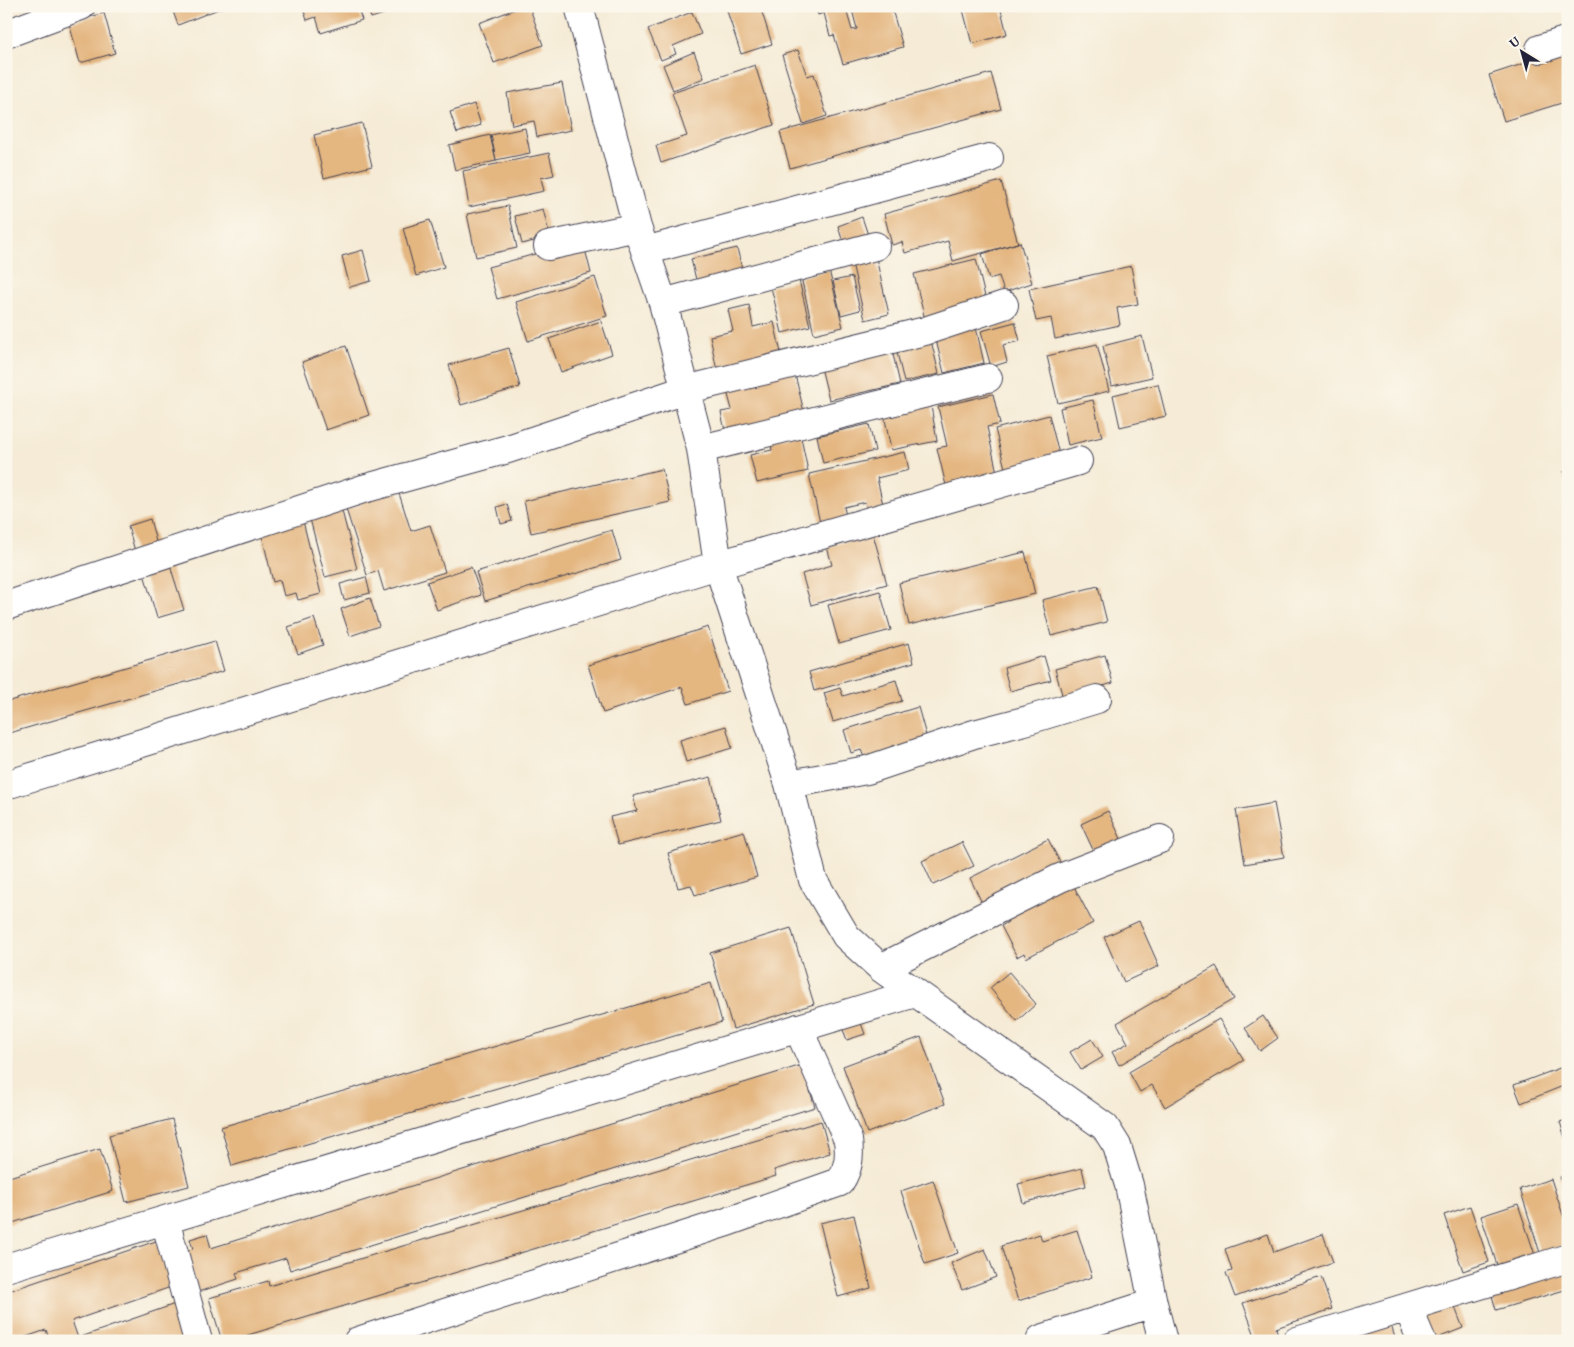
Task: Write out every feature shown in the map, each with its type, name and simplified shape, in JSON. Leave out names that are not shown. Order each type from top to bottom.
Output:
[{"type":"street","points":[[6,34],[82,6]]},
{"type":"street","points":[[587,8],[641,239],[663,303],[701,449],[718,565],[789,784],[813,880],[846,936],[881,968],[1105,1127],[1117,1146],[1129,1185],[1163,1341]]},
{"type":"street","points":[[1540,49],[1568,40]]},
{"type":"street","points":[[548,246],[641,239],[989,158]]},
{"type":"street","points":[[663,303],[875,246]]},
{"type":"street","points":[[6,606],[362,489],[508,448],[685,390],[925,331],[1004,305]]},
{"type":"street","points":[[701,449],[988,378]]},
{"type":"street","points":[[6,786],[718,565],[1078,461]]},
{"type":"street","points":[[789,784],[867,770],[974,734],[1097,699]]},
{"type":"street","points":[[881,968],[1060,878],[1160,839]]},
{"type":"street","points":[[6,1268],[915,993]]},
{"type":"street","points":[[358,1341],[715,1226],[840,1182],[849,1164],[848,1140],[798,1028]]},
{"type":"street","points":[[165,1220],[198,1341]]},
{"type":"street","points":[[1297,1341],[1568,1258]]},
{"type":"street","points":[[1041,1339],[1154,1303]]},
{"type":"street","points":[[1408,1308],[1422,1341]]},
{"type":"building","points":[[171,6],[226,6],[178,25]]},
{"type":"building","points":[[302,6],[357,6],[362,20],[321,33],[316,17],[307,20]]},
{"type":"building","points":[[367,6],[406,6],[406,7],[371,18]]},
{"type":"building","points":[[523,6],[529,6],[543,45],[494,63],[479,23]]},
{"type":"building","points":[[742,6],[760,6],[772,44],[741,54],[727,11]]},
{"type":"building","points":[[816,6],[845,6],[852,30],[857,29],[851,6],[891,6],[903,47],[843,64],[834,35],[830,36],[824,13],[818,15]]},
{"type":"building","points":[[962,6],[1000,6],[1007,34],[972,44]]},
{"type":"building","points":[[692,12],[701,34],[673,46],[676,54],[661,60],[648,29]]},
{"type":"building","points":[[104,13],[115,53],[80,63],[69,23]]},
{"type":"building","points":[[1568,49],[1568,101],[1504,121],[1489,75]]},
{"type":"building","points":[[798,50],[807,76],[814,74],[827,116],[803,124],[782,55]]},
{"type":"building","points":[[694,52],[704,78],[673,90],[663,65]]},
{"type":"building","points":[[755,65],[774,125],[661,163],[656,146],[687,136],[672,93]]},
{"type":"building","points":[[991,73],[1001,109],[790,168],[780,132]]},
{"type":"building","points":[[562,83],[571,130],[537,137],[534,121],[512,125],[507,93]]},
{"type":"building","points":[[474,104],[481,125],[457,133],[450,112]]},
{"type":"building","points":[[362,123],[372,166],[324,178],[314,135]]},
{"type":"building","points":[[525,128],[530,153],[496,160],[491,135]]},
{"type":"building","points":[[490,135],[496,161],[455,170],[449,145]]},
{"type":"building","points":[[549,153],[554,175],[541,178],[544,191],[469,207],[463,171]]},
{"type":"building","points":[[1001,181],[1018,243],[953,261],[948,241],[905,253],[902,242],[892,245],[884,214]]},
{"type":"building","points":[[508,206],[517,248],[476,257],[467,214]]},
{"type":"building","points":[[543,209],[550,237],[522,244],[515,216]]},
{"type":"building","points":[[862,217],[869,238],[844,246],[838,226]]},
{"type":"building","points":[[430,220],[444,267],[416,276],[403,228]]},
{"type":"building","points":[[583,241],[591,273],[497,299],[488,267]]},
{"type":"building","points":[[1020,242],[1032,283],[1004,292],[999,276],[989,279],[982,254]]},
{"type":"building","points":[[737,248],[744,277],[698,288],[691,259]]},
{"type":"building","points":[[363,250],[371,281],[350,287],[342,256]]},
{"type":"building","points":[[876,258],[889,314],[865,320],[852,263]]},
{"type":"building","points":[[976,259],[987,305],[925,320],[914,274]]},
{"type":"building","points":[[1131,266],[1138,304],[1117,308],[1120,325],[1055,339],[1051,318],[1036,321],[1029,289]]},
{"type":"building","points":[[829,270],[843,327],[814,334],[801,277]]},
{"type":"building","points":[[595,277],[607,316],[528,341],[516,302]]},
{"type":"building","points":[[852,277],[860,310],[841,315],[833,281]]},
{"type":"building","points":[[799,280],[810,326],[782,333],[771,287]]},
{"type":"building","points":[[749,305],[753,327],[774,322],[782,357],[717,371],[710,336],[733,331],[728,310]]},
{"type":"building","points":[[601,321],[612,354],[561,372],[549,339]]},
{"type":"building","points":[[1015,322],[1020,341],[1003,345],[1007,362],[991,367],[981,331]]},
{"type":"building","points":[[975,323],[984,363],[944,373],[934,332]]},
{"type":"building","points":[[930,336],[939,374],[904,382],[895,344]]},
{"type":"building","points":[[1142,336],[1152,377],[1112,386],[1103,346]]},
{"type":"building","points":[[1097,344],[1109,391],[1058,403],[1047,356]]},
{"type":"building","points":[[346,346],[369,415],[326,430],[302,362]]},
{"type":"building","points":[[891,346],[900,384],[829,400],[820,363]]},
{"type":"building","points":[[509,348],[520,387],[461,405],[449,365]]},
{"type":"building","points":[[793,366],[804,412],[725,431],[721,412],[732,410],[725,383]]},
{"type":"building","points":[[1158,384],[1166,416],[1120,427],[1113,395]]},
{"type":"building","points":[[993,394],[1000,424],[987,427],[999,482],[948,494],[937,448],[947,446],[938,407]]},
{"type":"building","points":[[930,400],[937,441],[891,450],[883,409]]},
{"type":"building","points":[[1093,400],[1102,437],[1068,445],[1060,408]]},
{"type":"building","points":[[1049,415],[1061,462],[1007,476],[995,429]]},
{"type":"building","points":[[869,424],[875,451],[823,463],[817,436]]},
{"type":"building","points":[[800,433],[808,471],[757,483],[750,455],[772,450],[770,440]]},
{"type":"building","points":[[905,452],[909,470],[877,478],[884,509],[868,513],[865,502],[844,507],[847,521],[821,527],[809,474]]},
{"type":"building","points":[[662,469],[670,502],[531,533],[524,501]]},
{"type":"building","points":[[1568,471],[1568,487],[1567,487],[1563,472]]},
{"type":"building","points":[[397,487],[411,531],[430,525],[445,572],[384,591],[378,571],[367,575],[346,509],[360,505],[359,499]]},
{"type":"building","points":[[507,504],[512,521],[501,524],[497,507]]},
{"type":"building","points":[[341,507],[357,569],[325,577],[309,515]]},
{"type":"building","points":[[150,519],[158,549],[136,555],[128,526]]},
{"type":"building","points":[[303,521],[321,594],[298,600],[296,593],[284,596],[280,580],[273,582],[261,531]]},
{"type":"building","points":[[612,530],[621,560],[485,601],[476,572]]},
{"type":"building","points":[[873,534],[887,584],[811,605],[802,574],[832,565],[827,547]]},
{"type":"building","points":[[1025,552],[1035,594],[909,625],[899,583]]},
{"type":"building","points":[[168,559],[184,610],[157,618],[142,567]]},
{"type":"building","points":[[471,567],[481,595],[437,610],[427,582]]},
{"type":"building","points":[[366,577],[370,593],[344,600],[340,584]]},
{"type":"building","points":[[1098,586],[1107,622],[1051,636],[1042,600]]},
{"type":"building","points":[[880,591],[891,630],[839,644],[828,605]]},
{"type":"building","points":[[370,598],[379,626],[350,636],[341,609]]},
{"type":"building","points":[[314,618],[323,645],[298,654],[288,627]]},
{"type":"building","points":[[708,627],[728,691],[688,704],[682,687],[603,713],[588,665]]},
{"type":"building","points":[[215,641],[224,671],[6,734],[6,702]]},
{"type":"building","points":[[909,643],[914,662],[814,691],[809,672]]},
{"type":"building","points":[[1105,655],[1113,683],[1063,698],[1055,669]]},
{"type":"building","points":[[1044,656],[1051,680],[1010,691],[1004,668]]},
{"type":"building","points":[[896,680],[902,701],[833,722],[824,693],[840,688],[843,696]]},
{"type":"building","points":[[918,707],[928,743],[866,762],[861,750],[851,753],[844,730]]},
{"type":"building","points":[[726,726],[732,748],[686,762],[680,740]]},
{"type":"building","points":[[711,777],[721,820],[618,845],[610,817],[637,811],[633,796]]},
{"type":"building","points":[[1274,803],[1284,857],[1245,864],[1236,810]]},
{"type":"building","points":[[1108,811],[1122,841],[1095,854],[1081,824]]},
{"type":"building","points":[[744,831],[757,877],[695,895],[691,885],[678,888],[668,853]]},
{"type":"building","points":[[1048,839],[1062,866],[984,907],[970,878]]},
{"type":"building","points":[[962,842],[974,866],[933,885],[922,861]]},
{"type":"building","points":[[1069,877],[1093,923],[1026,958],[1024,953],[1017,957],[1001,926],[1008,922],[1003,911]]},
{"type":"building","points":[[1139,921],[1159,966],[1124,982],[1104,937]]},
{"type":"building","points":[[791,928],[814,1004],[733,1029],[710,953]]},
{"type":"building","points":[[1216,966],[1234,999],[1119,1065],[1112,1052],[1128,1043],[1117,1023]]},
{"type":"building","points":[[1009,972],[1036,1004],[1017,1021],[990,988]]},
{"type":"building","points":[[711,983],[722,1022],[232,1166],[221,1127]]},
{"type":"building","points":[[858,1015],[865,1034],[847,1040],[840,1022]]},
{"type":"building","points":[[1263,1016],[1278,1038],[1260,1051],[1245,1028]]},
{"type":"building","points":[[1219,1019],[1244,1060],[1165,1107],[1152,1085],[1140,1092],[1129,1072]]},
{"type":"building","points":[[921,1037],[945,1104],[867,1133],[843,1066]]},
{"type":"building","points":[[1092,1039],[1103,1057],[1081,1070],[1070,1052]]},
{"type":"building","points":[[802,1065],[815,1107],[290,1270],[286,1258],[236,1273],[238,1279],[198,1292],[186,1251],[193,1249],[190,1239],[207,1234],[211,1248]]},
{"type":"building","points":[[1568,1065],[1568,1084],[1521,1103],[1514,1085]]},
{"type":"building","points":[[172,1119],[189,1186],[126,1202],[109,1135]]},
{"type":"building","points":[[1568,1119],[1568,1144],[1567,1144],[1560,1122]]},
{"type":"building","points":[[821,1121],[830,1153],[774,1170],[776,1176],[228,1341],[222,1341],[209,1298],[268,1281],[269,1286]]},
{"type":"building","points":[[100,1149],[113,1191],[6,1225],[6,1178]]},
{"type":"building","points":[[1082,1168],[1086,1186],[1023,1203],[1018,1184]]},
{"type":"building","points":[[1568,1174],[1568,1198],[1567,1198],[1560,1177]]},
{"type":"building","points":[[1551,1179],[1568,1230],[1568,1244],[1540,1253],[1520,1189]]},
{"type":"building","points":[[933,1180],[958,1253],[925,1264],[901,1191]]},
{"type":"building","points":[[1518,1204],[1536,1258],[1499,1271],[1481,1216]]},
{"type":"building","points":[[1470,1206],[1489,1262],[1463,1271],[1444,1215]]},
{"type":"building","points":[[854,1215],[871,1288],[838,1297],[820,1223]]},
{"type":"building","points":[[1077,1230],[1092,1277],[1018,1301],[1001,1246],[1040,1234],[1042,1241]]},
{"type":"building","points":[[1268,1234],[1274,1252],[1323,1234],[1333,1262],[1235,1297],[1226,1273],[1232,1271],[1225,1249]]},
{"type":"building","points":[[156,1241],[171,1287],[72,1321],[78,1338],[175,1304],[187,1341],[50,1341],[46,1330],[20,1339],[21,1341],[6,1341],[6,1292]]},
{"type":"building","points":[[985,1249],[996,1277],[962,1290],[951,1263]]},
{"type":"building","points":[[1568,1271],[1568,1289],[1496,1310],[1489,1285]]},
{"type":"building","points":[[1321,1277],[1332,1309],[1276,1328],[1279,1338],[1273,1341],[1257,1341],[1243,1303]]},
{"type":"building","points":[[1451,1297],[1463,1328],[1430,1341],[1417,1311]]},
{"type":"building","points":[[1391,1325],[1396,1341],[1345,1341],[1345,1340]]}]
